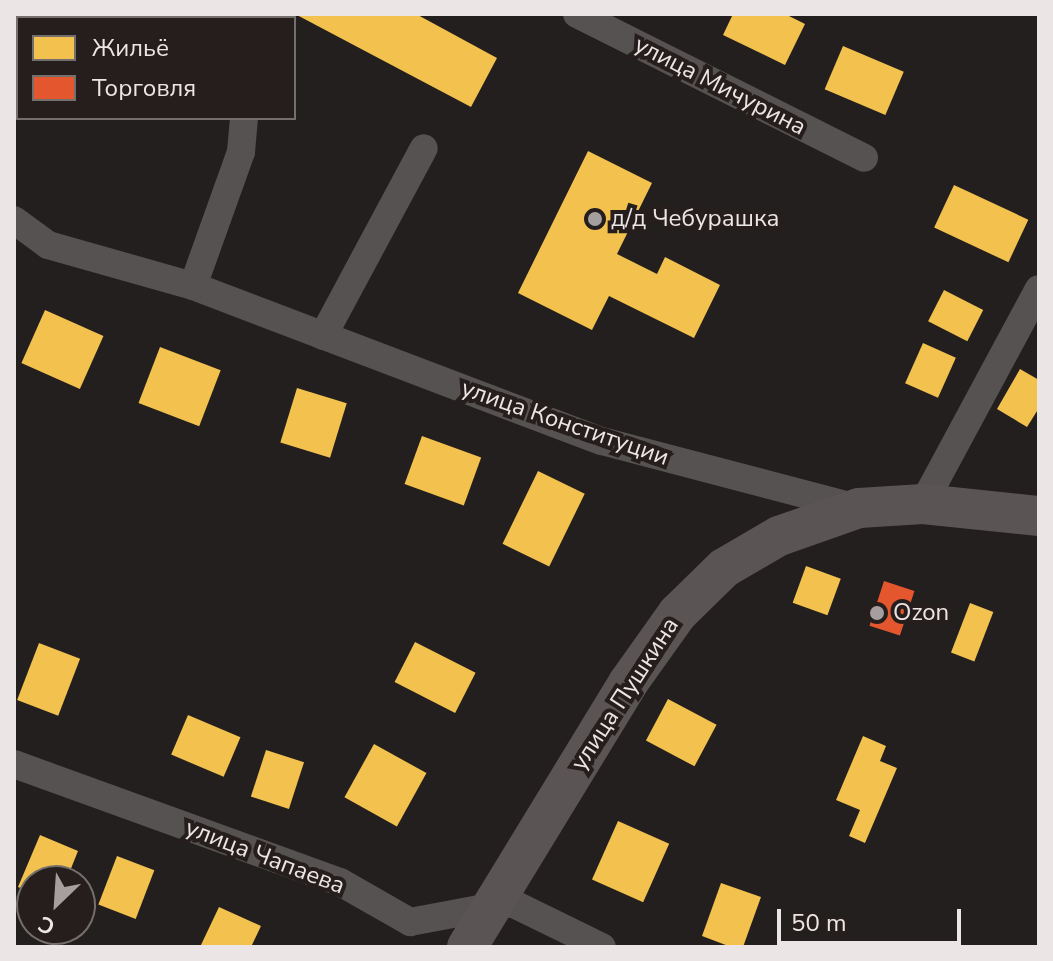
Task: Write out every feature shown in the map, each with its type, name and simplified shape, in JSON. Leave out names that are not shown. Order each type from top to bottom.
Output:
[{"type":"main road","name":"улица Пушкина","points":[[467,947],[628,683],[678,613],[724,568],[779,536],[859,508],[923,504],[1039,516]]},
{"type":"street","name":"улица Мичурина","points":[[577,14],[864,158]]},
{"type":"street","points":[[193,286],[241,152],[244,120]]},
{"type":"street","points":[[323,336],[424,148]]},
{"type":"street","name":"улица Конституции","points":[[14,220],[48,245],[193,286],[602,441],[859,508]]},
{"type":"street","points":[[14,234],[48,245]]},
{"type":"street","points":[[923,504],[1039,289]]},
{"type":"street","name":"улица Чапаева","points":[[14,764],[340,882],[410,922],[512,903],[602,947]]},
{"type":"building: Жильё","points":[[295,14],[416,14],[497,58],[471,107]]},
{"type":"building: Жильё","points":[[733,14],[785,14],[805,24],[785,65],[723,35]]},
{"type":"building: Жильё","points":[[843,46],[904,72],[885,115],[825,89]]},
{"type":"building: Жильё","name":"д/д Чебурашка","points":[[588,151],[652,183],[617,254],[657,274],[665,257],[720,285],[694,338],[609,296],[592,330],[518,293]]},
{"type":"building: Жильё","points":[[954,185],[1028,220],[1008,262],[934,228]]},
{"type":"building: Жильё","points":[[944,290],[983,310],[967,341],[928,321]]},
{"type":"building: Жильё","points":[[45,310],[103,336],[80,389],[21,363]]},
{"type":"building: Жильё","points":[[923,343],[956,358],[938,398],[905,383]]},
{"type":"building: Жильё","points":[[160,347],[221,370],[199,426],[138,403]]},
{"type":"building: Жильё","points":[[1020,369],[1039,380],[1039,408],[1027,427],[997,409]]},
{"type":"building: Жильё","points":[[297,388],[347,403],[330,458],[280,443]]},
{"type":"building: Жильё","points":[[422,436],[481,458],[464,505],[405,484]]},
{"type":"building: Жильё","points":[[538,471],[585,494],[549,567],[502,544]]},
{"type":"building: Жильё","points":[[806,566],[841,579],[827,615],[793,603]]},
{"type":"building: Жильё","points":[[970,603],[993,612],[974,661],[951,652]]},
{"type":"building: Жильё","points":[[415,642],[476,673],[455,713],[395,682]]},
{"type":"building: Жильё","points":[[39,643],[80,659],[58,716],[17,700]]},
{"type":"building: Жильё","points":[[668,699],[717,725],[694,766],[646,740]]},
{"type":"building: Жильё","points":[[188,715],[240,737],[224,777],[171,755]]},
{"type":"building: Жильё","points":[[863,736],[886,746],[880,761],[897,768],[865,843],[849,836],[860,810],[836,800]]},
{"type":"building: Жильё","points":[[374,744],[426,773],[397,826],[344,797]]},
{"type":"building: Жильё","points":[[266,750],[304,762],[289,809],[251,797]]},
{"type":"building: Жильё","points":[[618,821],[669,844],[643,902],[592,879]]},
{"type":"building: Жильё","points":[[40,835],[78,851],[72,865],[27,865]]},
{"type":"building: Жильё","points":[[117,856],[154,870],[136,919],[98,905]]},
{"type":"building: Жильё","points":[[721,883],[761,897],[743,947],[731,947],[702,936]]},
{"type":"building: Жильё","points":[[219,907],[261,926],[251,947],[200,947]]},
{"type":"building: Торговля","points":[[884,581],[914,591],[900,636],[869,626]]},
{"type":"place","name":"д/д Чебурашка","points":[[595,219]]},
{"type":"place","name":"Ozon","points":[[877,613]]}]
